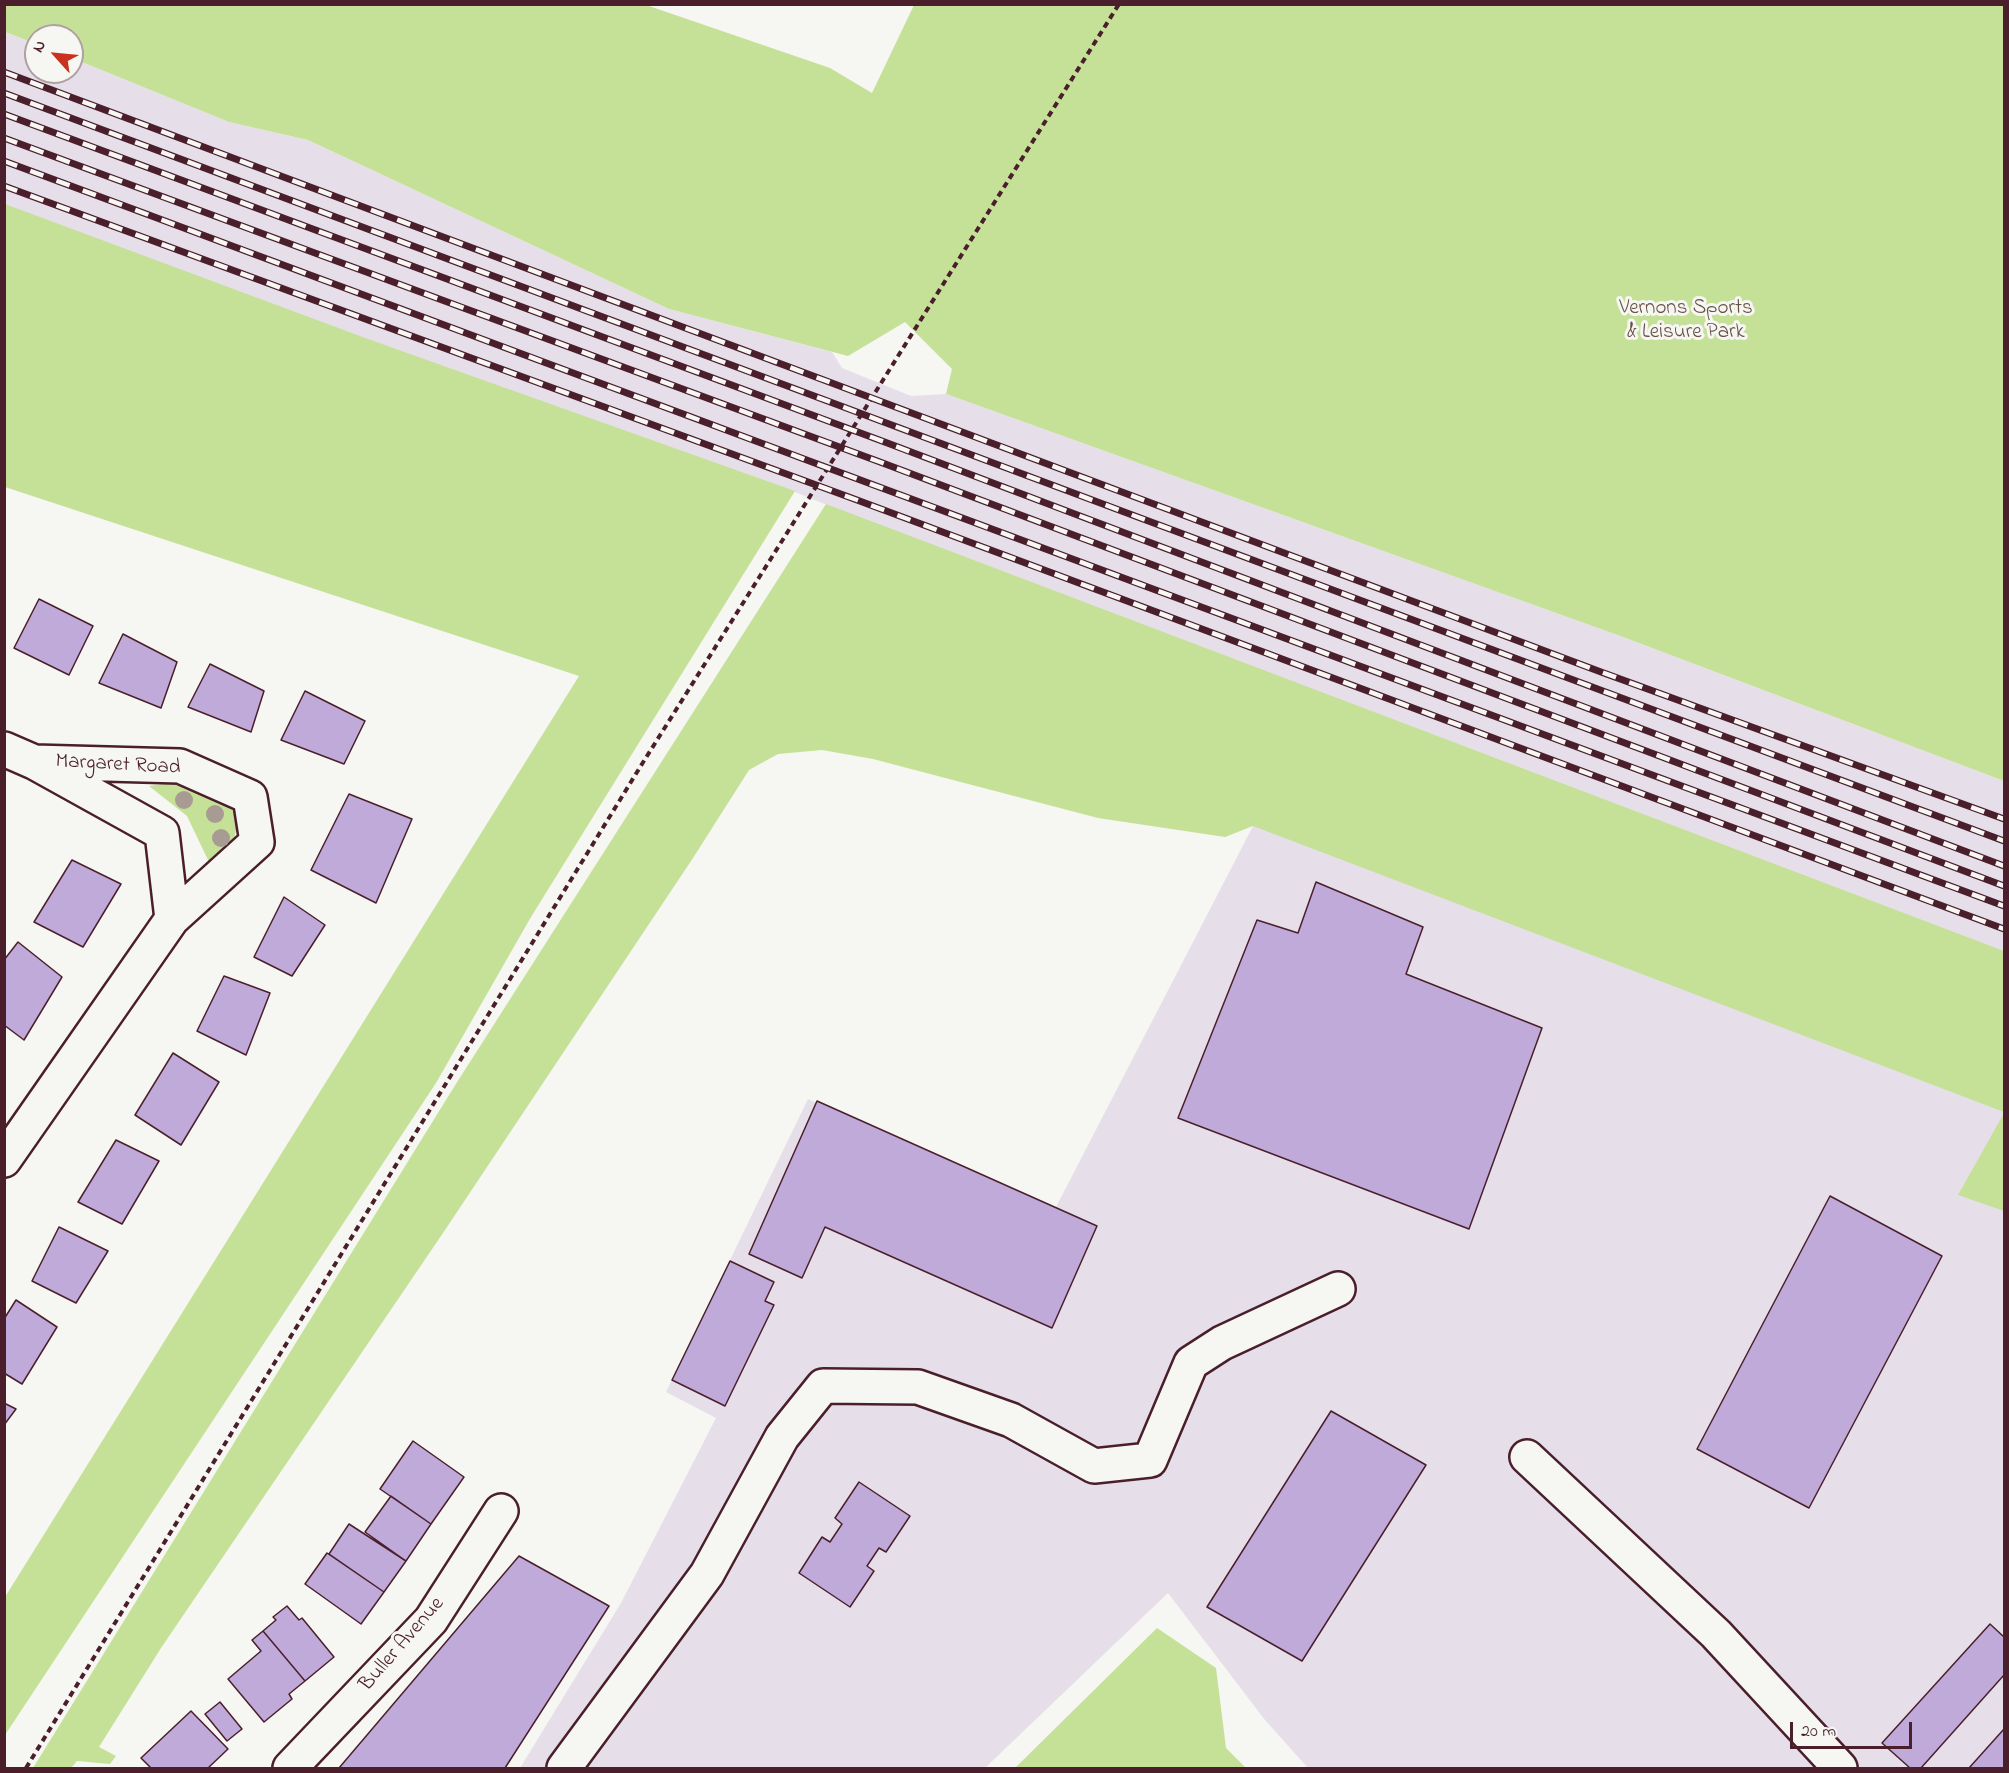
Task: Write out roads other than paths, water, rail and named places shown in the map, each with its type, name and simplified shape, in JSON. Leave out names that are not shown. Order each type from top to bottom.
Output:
[{"type":"street","name":"Margaret Road","points":[[4,749],[34,762],[162,833],[171,919]]},
{"type":"street","name":"Margaret Road","points":[[4,1160],[171,919],[257,842],[250,797],[180,766],[34,762]]},
{"type":"street","points":[[564,1768],[707,1574],[782,1437],[823,1386],[918,1387],[1011,1420],[1094,1466],[1150,1460],[1191,1363],[1222,1343],[1338,1289]]},
{"type":"street","points":[[1527,1457],[1716,1634],[1840,1768]]},
{"type":"street","name":"Buller Avenue","points":[[290,1768],[431,1620],[501,1511]]},
{"type":"railway","points":[[4,72],[1601,672],[2004,819]]},
{"type":"railway","points":[[4,93],[2004,841]]},
{"type":"railway","points":[[4,114],[890,444],[2004,866]]},
{"type":"railway","points":[[4,138],[880,462],[2004,886]]},
{"type":"railway","points":[[4,161],[2004,906]]},
{"type":"railway","points":[[4,186],[857,500],[2004,929]]},
{"type":"park label","name":"Vernons Sports & Leisure Park","points":[[1686,322]]}]
